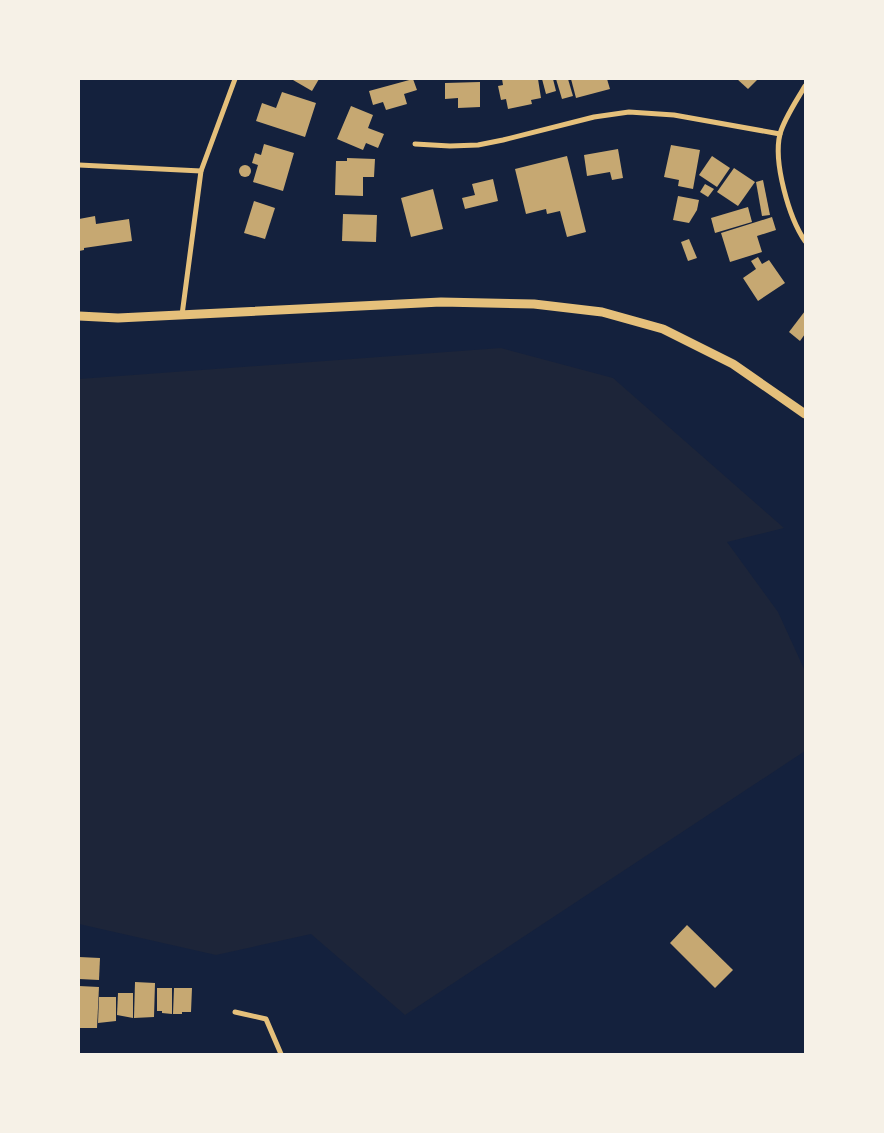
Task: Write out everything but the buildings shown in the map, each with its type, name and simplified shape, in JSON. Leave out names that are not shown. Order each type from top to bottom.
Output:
[{"type":"street","points":[[182,315],[201,171],[234,79]]},
{"type":"street","points":[[805,86],[780,134],[779,158],[788,208],[805,241]]},
{"type":"street","points":[[415,144],[478,145],[594,117],[629,112],[674,115],[780,134]]},
{"type":"street","points":[[79,165],[201,171]]},
{"type":"street","points":[[79,316],[118,318],[441,302],[534,304],[602,312],[663,329],[733,364],[805,414]]},
{"type":"street","points":[[236,1012],[266,1019],[281,1054]]},
{"type":"shaded area","points":[[501,348],[613,378],[784,528],[727,542],[778,612],[805,671],[805,751],[405,1015],[311,934],[216,955],[79,924],[79,379]]}]
